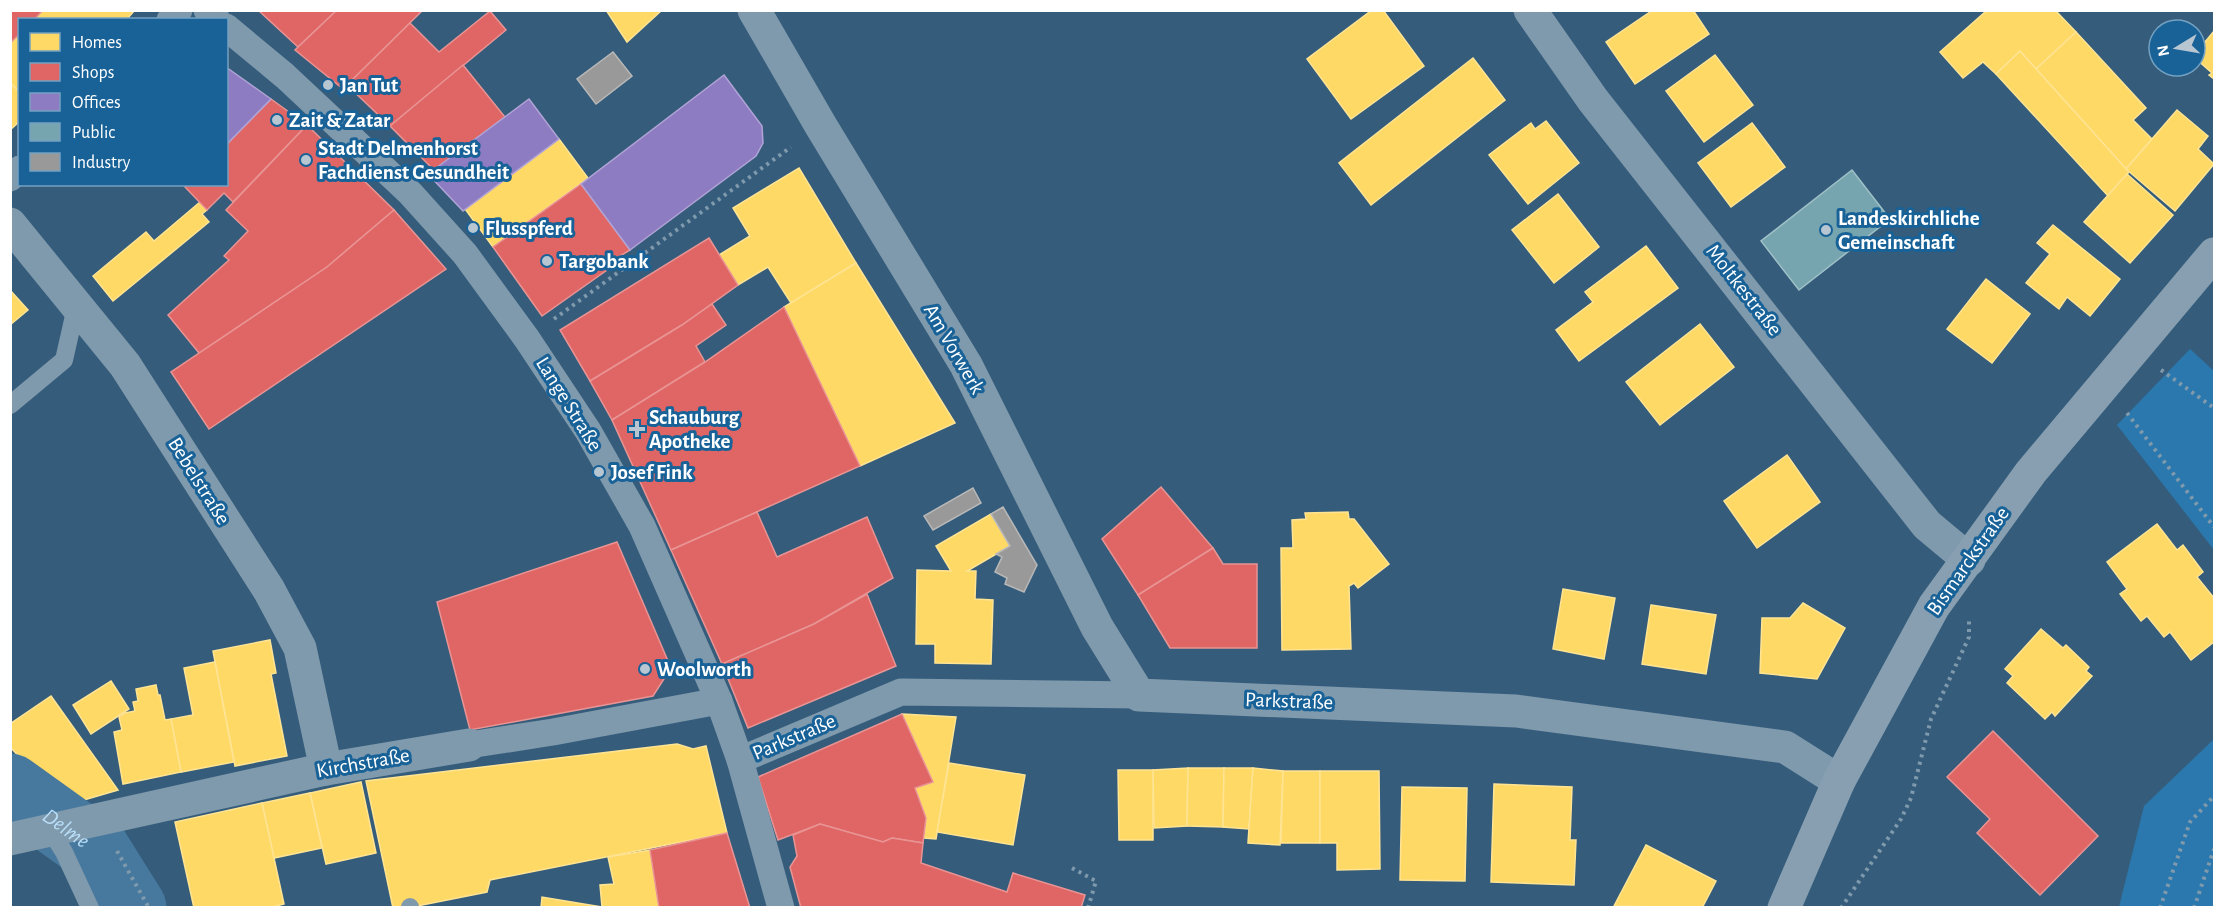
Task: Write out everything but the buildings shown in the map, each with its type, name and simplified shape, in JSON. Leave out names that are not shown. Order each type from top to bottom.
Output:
[{"type":"main road","name":"Bismarckstraße","points":[[1784,908],[1839,781],[1934,606],[2031,472],[2214,254]]},
{"type":"street","name":"Am Vorwerk","points":[[754,10],[821,126],[966,365],[1097,627],[1139,695]]},
{"type":"street","name":"Moltkestraße","points":[[1530,10],[1593,100],[1927,525],[1969,560]]},
{"type":"street","name":"Lange Straße","points":[[228,29],[285,76],[410,193],[465,254],[527,339],[588,431],[642,526],[719,701],[740,760],[781,908]]},
{"type":"street","name":"Bebelstraße","points":[[10,224],[125,365],[268,590],[300,648],[326,769]]},
{"type":"street","name":"Parkstraße","points":[[740,760],[901,692],[1139,695],[1527,712],[1785,747],[1839,781]]},
{"type":"street","name":"Kirchstraße","points":[[10,839],[326,769],[383,769],[469,745],[719,701]]},
{"type":"lane","points":[[10,405],[64,360],[76,307]]},
{"type":"lane","points":[[50,830],[64,852],[90,908]]},
{"type":"path","points":[[527,339],[821,126]]},
{"type":"path","points":[[2134,351],[2214,408]]},
{"type":"path","points":[[2103,386],[2131,418],[2214,527]]},
{"type":"path","points":[[1841,908],[1901,819],[1911,798],[1931,719],[1970,637],[1969,615]]},
{"type":"path","points":[[2160,908],[2190,822],[2214,796]]},
{"type":"path","points":[[90,821],[149,908]]},
{"type":"path","points":[[2194,908],[2214,849]]},
{"type":"path","points":[[1072,868],[1096,881],[1088,908]]},
{"type":"shaded area","points":[[2190,349],[2214,371],[2214,550],[2117,425]]},
{"type":"shaded area","points":[[2214,739],[2214,907],[2119,907],[2144,806]]},
{"type":"waterway","name":"Delme","points":[[10,788],[95,849],[132,908]]},
{"type":"place","name":"Jan Tut","points":[[328,85]]},
{"type":"place","name":"Zait & Zatar","points":[[277,120]]},
{"type":"place","name":"Stadt Delmenhorst Fachdienst Gesundheit","points":[[306,160]]},
{"type":"place","name":"Flusspferd","points":[[473,228]]},
{"type":"place","name":"Landeskirchliche Gemeinschaft","points":[[1826,230]]},
{"type":"place","name":"Targobank","points":[[547,261]]},
{"type":"place","name":"Schauburg Apotheke","points":[[637,429]]},
{"type":"place","name":"Josef Fink","points":[[599,472]]},
{"type":"place","name":"Woolworth","points":[[645,669]]}]
